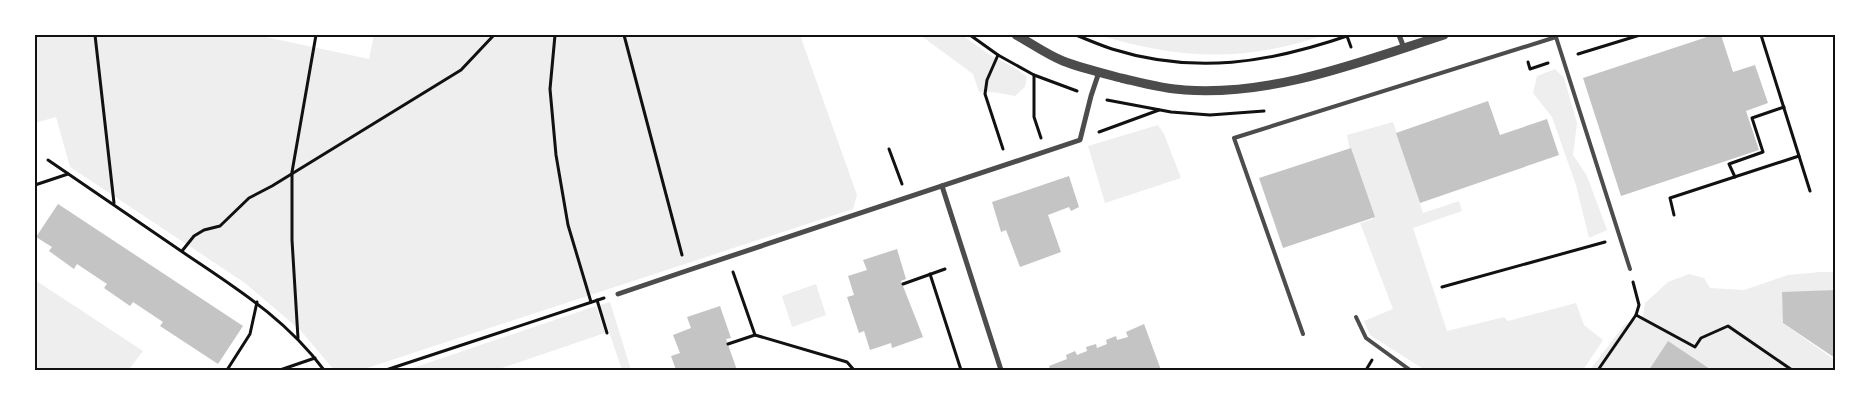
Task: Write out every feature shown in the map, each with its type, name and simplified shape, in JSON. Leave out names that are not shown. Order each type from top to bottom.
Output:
[{"type":"street","points":[[1016,35],[1062,61],[1099,72],[1151,85],[1183,90],[1218,91],[1252,88],[1303,78],[1444,35]]},
{"type":"street","points":[[1399,35],[1404,48]]},
{"type":"street","points":[[618,294],[1080,140],[1099,72]]},
{"type":"street","points":[[942,186],[1001,370]]},
{"type":"lane","points":[[1303,334],[1234,138],[1555,36],[1630,269]]},
{"type":"lane","points":[[1356,317],[1366,338],[1410,370]]},
{"type":"path","points":[[96,35],[114,204]]},
{"type":"path","points":[[298,338],[292,240],[292,172],[316,35]]},
{"type":"path","points":[[182,252],[194,236],[204,230],[220,226],[249,198],[272,186],[461,70],[494,35]]},
{"type":"path","points":[[555,35],[550,89],[556,155],[568,225],[591,302]]},
{"type":"path","points":[[624,35],[686,270]]},
{"type":"path","points":[[970,35],[998,55],[1034,75],[1091,96]]},
{"type":"path","points":[[1076,35],[1112,49],[1161,60],[1201,64],[1232,64],[1256,60],[1323,44],[1350,35]]},
{"type":"path","points":[[1761,35],[1810,191]]},
{"type":"path","points":[[998,55],[987,80],[985,94],[1008,163]]},
{"type":"path","points":[[1034,75],[1034,117],[1045,152]]},
{"type":"path","points":[[1735,178],[1729,164],[1763,152],[1752,118],[1784,107]]},
{"type":"path","points":[[1080,140],[1159,110]]},
{"type":"path","points":[[889,149],[907,197]]},
{"type":"path","points":[[1674,215],[1670,198],[1799,156]]},
{"type":"path","points":[[48,160],[257,302],[298,338],[324,370]]},
{"type":"path","points":[[35,185],[68,174]]},
{"type":"path","points":[[1442,287],[1620,238]]},
{"type":"path","points":[[903,284],[945,269]]},
{"type":"path","points":[[1598,370],[1636,315],[1639,305],[1630,269]]},
{"type":"path","points":[[734,273],[755,335]]},
{"type":"path","points":[[930,274],[961,370]]},
{"type":"path","points":[[386,370],[618,294]]},
{"type":"path","points":[[597,300],[607,333]]},
{"type":"path","points":[[227,370],[250,334],[257,302]]},
{"type":"path","points":[[1636,315],[1695,347],[1701,338],[1728,326],[1792,370]]},
{"type":"path","points":[[728,344],[755,335],[847,362],[854,370]]},
{"type":"path","points":[[280,370],[315,358]]},
{"type":"shaded area","points":[[35,35],[256,35],[369,59],[374,35],[800,35],[857,195],[853,209],[361,370],[334,370],[301,331],[245,283],[70,167],[56,117],[35,123]]},
{"type":"shaded area","points":[[920,35],[962,35],[987,53],[1027,77],[1025,87],[1015,96],[993,92],[979,92],[973,74]]},
{"type":"shaded area","points":[[1099,35],[1325,35],[1267,50],[1212,54],[1158,49]]},
{"type":"shaded area","points":[[1555,69],[1564,78],[1577,123],[1573,155],[1587,176],[1607,230],[1589,238],[1576,185],[1552,117],[1533,93],[1537,76]]},
{"type":"shaded area","points":[[1393,122],[1423,213],[1459,201],[1462,211],[1413,228],[1447,331],[1504,317],[1508,321],[1576,303],[1584,325],[1603,340],[1583,370],[1425,370],[1370,335],[1364,321],[1393,309],[1360,223],[1373,219],[1347,135]]},
{"type":"shaded area","points":[[1158,125],[1164,134],[1181,178],[1105,203],[1088,146]]},
{"type":"shaded area","points":[[1835,272],[1835,290],[1782,293],[1784,324],[1835,360],[1835,370],[1590,370],[1624,325],[1643,316],[1645,303],[1668,282],[1689,274],[1704,278],[1710,288],[1744,290],[1788,275]]},
{"type":"shaded area","points":[[35,280],[143,351],[130,368],[131,370],[35,370]]},
{"type":"shaded area","points":[[816,284],[826,315],[792,327],[782,296]]},
{"type":"shaded area","points":[[610,302],[631,370],[622,370],[600,305]]},
{"type":"shaded area","points":[[596,306],[605,333],[496,370],[407,370]]},
{"type":"building","points":[[1713,35],[1721,35],[1733,72],[1755,65],[1768,103],[1746,111],[1759,150],[1621,196],[1583,78]]},
{"type":"building","points":[[1488,101],[1500,135],[1547,119],[1559,155],[1420,203],[1396,133]]},
{"type":"building","points":[[1351,148],[1375,217],[1283,248],[1259,178]]},
{"type":"building","points":[[1069,176],[1079,207],[1071,211],[1069,207],[1048,215],[1061,252],[1020,267],[1006,230],[1001,232],[992,202]]},
{"type":"building","points":[[58,204],[243,326],[218,364],[160,326],[163,322],[133,302],[130,306],[104,288],[107,284],[77,264],[74,269],[49,251],[52,247],[36,237]]},
{"type":"building","points":[[897,249],[906,279],[901,281],[923,337],[892,348],[891,343],[870,350],[864,331],[859,333],[847,297],[854,295],[848,276],[867,270],[863,260]]},
{"type":"building","points":[[1835,290],[1835,358],[1783,323],[1782,292]]},
{"type":"building","points":[[720,306],[731,338],[726,339],[737,370],[676,370],[671,356],[680,353],[673,335],[691,328],[687,317]]},
{"type":"building","points":[[1144,324],[1161,370],[1050,370],[1049,366],[1067,359],[1066,355],[1075,351],[1077,355],[1087,351],[1086,347],[1096,344],[1097,348],[1107,344],[1106,340],[1116,336],[1117,340],[1128,337],[1126,332]]},
{"type":"building","points":[[1668,341],[1701,363],[1711,370],[1649,370]]}]
